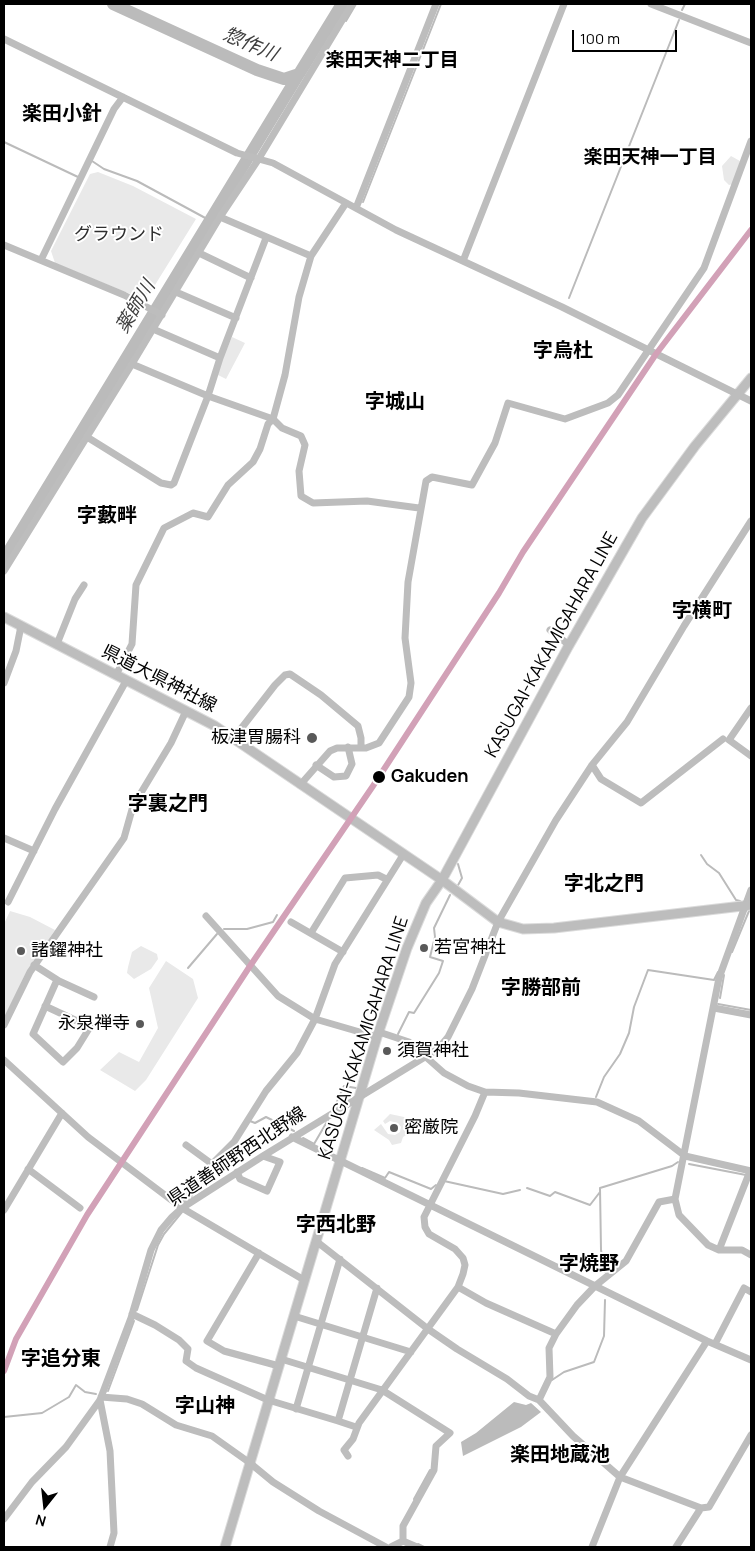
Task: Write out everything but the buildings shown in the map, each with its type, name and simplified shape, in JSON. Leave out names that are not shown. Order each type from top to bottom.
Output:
[{"type":"main road","name":"KASUGAI-KAKAMIGAHARA LINE","points":[[224,1547],[378,1034],[407,948],[426,903],[442,880],[569,645],[642,518],[695,446],[751,378]]},
{"type":"main road","name":"県道大県神社線","points":[[4,617],[186,711],[233,738],[442,880],[498,922]]},
{"type":"main road","points":[[498,922],[523,929],[554,928],[749,906]]},
{"type":"street","points":[[4,571],[352,4]]},
{"type":"street","points":[[356,208],[436,4]]},
{"type":"street","points":[[463,261],[564,4]]},
{"type":"street","points":[[651,4],[751,43]]},
{"type":"street","points":[[4,39],[237,153],[273,163],[356,208],[751,401]]},
{"type":"street","points":[[41,260],[114,109],[123,96]]},
{"type":"street","points":[[300,785],[330,751],[348,747],[361,748],[379,743],[411,692],[405,638],[408,582],[419,508],[426,480],[432,476],[472,485],[495,443],[508,404],[561,419],[571,418],[613,400],[704,268],[751,142]]},
{"type":"street","points":[[116,675],[132,644],[136,586],[146,560],[164,528],[193,513],[208,517],[228,485],[253,462],[268,424],[273,419],[285,375],[298,297],[311,256],[346,203]]},
{"type":"street","points":[[220,217],[311,256]]},
{"type":"street","points":[[87,437],[161,483],[171,486],[208,396],[220,358],[266,238]]},
{"type":"street","points":[[4,245],[150,307],[160,314]]},
{"type":"street","points":[[199,253],[251,278]]},
{"type":"street","points":[[176,292],[236,318]]},
{"type":"street","points":[[153,329],[220,358]]},
{"type":"street","points":[[132,364],[208,396],[273,419],[282,428],[298,434],[304,440],[299,471],[301,496],[313,503],[367,501],[419,508]]},
{"type":"street","name":"県道善師野西北野線","points":[[4,1519],[32,1482],[66,1447],[100,1398],[132,1314],[151,1250],[162,1230],[182,1208],[361,1095],[425,1058],[438,1049],[448,1037],[472,989],[498,922],[556,820],[592,765],[627,722],[684,626],[751,521]]},
{"type":"street","points":[[57,644],[75,599],[84,585]]},
{"type":"street","points":[[4,683],[16,651],[21,626]]},
{"type":"street","points":[[550,630],[569,645]]},
{"type":"street","points":[[233,738],[275,685],[290,674],[321,695],[358,726],[361,748]]},
{"type":"street","points":[[8,902],[126,680]]},
{"type":"street","points":[[751,708],[729,740],[751,756]]},
{"type":"street","points":[[4,1025],[34,965],[124,838],[133,806],[170,744],[186,711]]},
{"type":"street","points":[[592,765],[601,779],[641,803],[723,740]]},
{"type":"street","points":[[316,765],[334,777],[346,776],[352,764],[348,747]]},
{"type":"street","points":[[4,838],[34,851]]},
{"type":"street","points":[[182,1208],[196,1183],[238,1137],[266,1091],[297,1053],[315,1019],[324,988],[342,952],[386,879],[403,855]]},
{"type":"street","points":[[311,933],[345,878],[378,875],[386,879]]},
{"type":"street","points":[[751,890],[749,906],[719,978],[675,1199],[679,1214],[708,1244],[720,1250],[742,1250],[751,1255]]},
{"type":"street","points":[[206,916],[268,987],[315,1019],[404,1039],[425,1058],[456,1081],[484,1092],[519,1093],[597,1102],[639,1121],[685,1156],[751,1171],[720,1250]]},
{"type":"street","points":[[291,922],[342,952]]},
{"type":"street","points":[[34,965],[57,980],[94,997]]},
{"type":"street","points":[[45,1006],[90,1027],[77,1048],[63,1062],[33,1034],[45,1006],[57,980]]},
{"type":"street","points":[[714,1008],[751,1015]]},
{"type":"street","points":[[4,1060],[107,1152],[182,1208],[304,1280]]},
{"type":"street","points":[[348,1456],[344,1450],[356,1433],[356,1427],[458,1287],[465,1265],[463,1258],[455,1249],[429,1234],[425,1227],[424,1217],[475,1116],[484,1092]]},
{"type":"street","points":[[4,1210],[62,1112]]},
{"type":"street","points":[[292,1138],[707,1341],[751,1360]]},
{"type":"street","points":[[186,1145],[212,1164]]},
{"type":"street","points":[[237,1172],[240,1179],[267,1191],[280,1162],[263,1156]]},
{"type":"street","points":[[28,1169],[80,1208]]},
{"type":"street","points":[[539,1400],[550,1377],[549,1348],[556,1334],[577,1305],[595,1286],[626,1261],[659,1202],[675,1199]]},
{"type":"street","points":[[316,1241],[428,1329],[507,1378],[529,1396],[539,1400],[573,1436],[620,1477],[701,1508],[710,1507],[751,1435]]},
{"type":"street","points":[[259,1253],[207,1341],[224,1351],[308,1368],[382,1390],[450,1433],[436,1446],[434,1470],[403,1526],[403,1541]]},
{"type":"street","points":[[296,1409],[340,1259]]},
{"type":"street","points":[[458,1287],[486,1303],[556,1334]]},
{"type":"street","points":[[338,1421],[377,1288]]},
{"type":"street","points":[[715,1344],[744,1288],[751,1292]]},
{"type":"street","points":[[132,1314],[155,1324],[179,1340],[188,1349],[186,1361],[191,1365],[268,1400],[356,1427]]},
{"type":"street","points":[[294,1316],[411,1352]]},
{"type":"street","points":[[592,1547],[620,1477],[707,1341]]},
{"type":"street","points":[[110,1547],[114,1533],[110,1451],[100,1398],[127,1399],[142,1404],[176,1425],[212,1436],[273,1482],[320,1511],[386,1547]]},
{"type":"street","points":[[676,1547],[701,1508]]},
{"type":"street","points":[[390,1547],[403,1541],[416,1547]]},
{"type":"green space","points":[[731,156],[740,161],[733,184],[729,185],[724,180],[722,166]]},
{"type":"green space","name":"グラウンド","points":[[98,172],[133,186],[196,219],[150,293],[140,298],[55,263],[51,251],[90,174]]},
{"type":"green space","points":[[232,337],[245,343],[226,379],[216,374]]},
{"type":"green space","name":"諸鑃神社","points":[[10,911],[30,917],[55,930],[25,975],[4,1018],[4,924]]},
{"type":"green space","points":[[141,946],[157,954],[158,959],[151,969],[134,979],[127,973],[128,967],[132,952]]},
{"type":"green space","points":[[166,961],[193,979],[198,998],[146,1080],[135,1091],[100,1070],[119,1052],[139,1062],[158,1028],[149,988]]},
{"type":"green space","points":[[390,1114],[404,1117],[412,1126],[411,1132],[403,1137],[401,1143],[392,1145],[389,1140],[374,1130],[381,1124],[388,1134],[395,1135],[400,1132],[401,1127],[398,1123],[390,1121],[385,1124],[383,1121]]},
{"type":"shaded area","points":[[514,1402],[526,1405],[531,1403],[541,1412],[521,1427],[463,1456],[461,1442],[476,1433]]},
{"type":"waterway","name":"惣作川","points":[[113,4],[257,70],[284,79],[299,74],[342,4]]},
{"type":"waterway","points":[[346,21],[356,4]]},
{"type":"waterway","points":[[363,202],[441,4]]},
{"type":"waterway","points":[[682,10],[685,4]]},
{"type":"waterway","points":[[569,298],[679,20]]},
{"type":"waterway","name":"薬師川","points":[[4,559],[299,74]]},
{"type":"waterway","points":[[4,142],[78,177]]},
{"type":"waterway","points":[[92,161],[104,169],[137,181],[209,220]]},
{"type":"waterway","points":[[701,855],[707,864],[719,873],[736,900],[740,901]]},
{"type":"waterway","points":[[457,887],[462,878],[458,864]]},
{"type":"waterway","points":[[398,1034],[409,1012],[414,1013],[439,973],[443,961],[430,957],[435,937],[434,928],[450,895]]},
{"type":"waterway","points":[[732,952],[749,911]]},
{"type":"waterway","points":[[224,929],[247,929],[273,922],[277,915]]},
{"type":"waterway","points":[[188,968],[217,934]]},
{"type":"waterway","points":[[596,1097],[604,1077],[620,1054],[629,1033],[634,1007],[648,970],[714,980],[718,972]]},
{"type":"waterway","points":[[720,998],[724,975]]},
{"type":"waterway","points":[[718,1004],[751,1010]]},
{"type":"waterway","points":[[336,1104],[344,1086],[356,1088]]},
{"type":"waterway","points":[[250,1121],[255,1123],[266,1117],[294,1131]]},
{"type":"waterway","points":[[314,1144],[328,1120]]},
{"type":"waterway","points":[[303,1138],[314,1144]]},
{"type":"waterway","points":[[605,1272],[601,1250],[600,1188],[672,1166],[678,1162]]},
{"type":"waterway","points":[[689,1164],[746,1175]]},
{"type":"waterway","points":[[362,1168],[385,1178],[389,1172],[431,1189],[436,1185]]},
{"type":"waterway","points":[[444,1181],[503,1194],[520,1190]]},
{"type":"waterway","points":[[527,1188],[550,1196],[555,1192],[590,1205],[600,1192]]},
{"type":"waterway","points":[[137,1310],[158,1245],[164,1234],[182,1212]]},
{"type":"waterway","points":[[552,1380],[564,1372],[594,1362],[604,1336],[605,1300]]},
{"type":"waterway","points":[[108,1391],[134,1321]]},
{"type":"waterway","points":[[4,1417],[42,1413],[69,1397],[76,1385],[85,1392],[96,1394]]},
{"type":"waterway","points":[[414,1499],[430,1470]]},
{"type":"waterway","points":[[418,1544],[424,1547]]},
{"type":"transit line","points":[[4,1371],[16,1339],[87,1215],[250,966],[373,786],[499,593],[523,552],[656,354],[751,230]]},
{"type":"place","name":"板津胃腸科","points":[[312,738]]},
{"type":"place","name":"Gakuden","points":[[379,777]]},
{"type":"place","name":"若宮神社","points":[[424,948]]},
{"type":"place","name":"諸鑃神社","points":[[21,951]]},
{"type":"place","name":"永泉禅寺","points":[[140,1024]]},
{"type":"place","name":"須賀神社","points":[[387,1051]]},
{"type":"place","name":"密厳院","points":[[394,1128]]},
{"type":"district","name":"楽田天神二丁目","points":[[392,61]]},
{"type":"district","name":"楽田小針","points":[[62,114]]},
{"type":"district","name":"楽田天神一丁目","points":[[650,158]]},
{"type":"district","name":"字烏杜","points":[[563,351]]},
{"type":"district","name":"字城山","points":[[395,402]]},
{"type":"district","name":"字藪畔","points":[[107,516]]},
{"type":"district","name":"字横町","points":[[702,611]]},
{"type":"district","name":"字裏之門","points":[[168,804]]},
{"type":"district","name":"字北之門","points":[[604,884]]},
{"type":"district","name":"字勝部前","points":[[541,988]]},
{"type":"district","name":"字西北野","points":[[336,1225]]},
{"type":"district","name":"字焼野","points":[[589,1264]]},
{"type":"district","name":"字追分東","points":[[61,1359]]},
{"type":"district","name":"字山神","points":[[205,1406]]},
{"type":"district","name":"楽田地蔵池","points":[[560,1455]]}]
